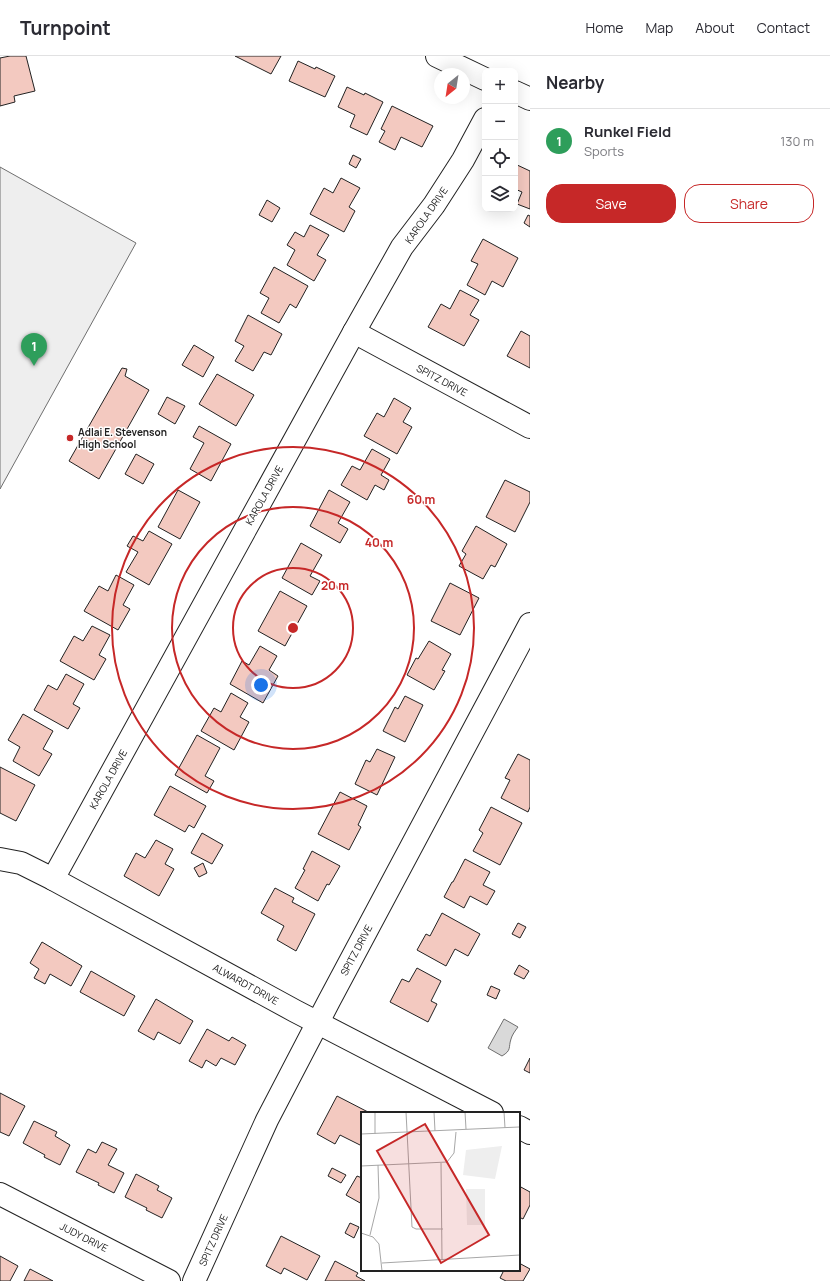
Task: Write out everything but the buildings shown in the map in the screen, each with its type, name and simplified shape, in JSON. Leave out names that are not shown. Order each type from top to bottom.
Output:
[{"type":"street","points":[[437,56],[482,78]]},
{"type":"street","points":[[518,93],[530,99]]},
{"type":"street","name":"KAROLA DRIVE","points":[[53,879],[354,332],[402,248],[434,205],[463,160],[482,125]]},
{"type":"street","name":"SPITZ DRIVE","points":[[354,332],[530,428]]},
{"type":"street","name":"SPITZ DRIVE","points":[[194,1281],[267,1120],[530,624]]},
{"type":"street","name":"ALWARDT DRIVE","points":[[0,858],[21,863],[53,879],[295,1011],[490,1112]]},
{"type":"street","points":[[520,1128],[530,1133]]},
{"type":"street","name":"JUDY DRIVE","points":[[0,1194],[169,1281]]},
{"type":"shaded area","points":[[0,167],[136,243],[0,489]]},
{"type":"shaded area","points":[[504,1019],[518,1027],[511,1038],[508,1050],[502,1056],[488,1048]]},
{"type":"place","name":"Runkel Field","points":[[34,366]]},
{"type":"place","name":"Adlai E. Stevenson High School","points":[[70,438]]}]
